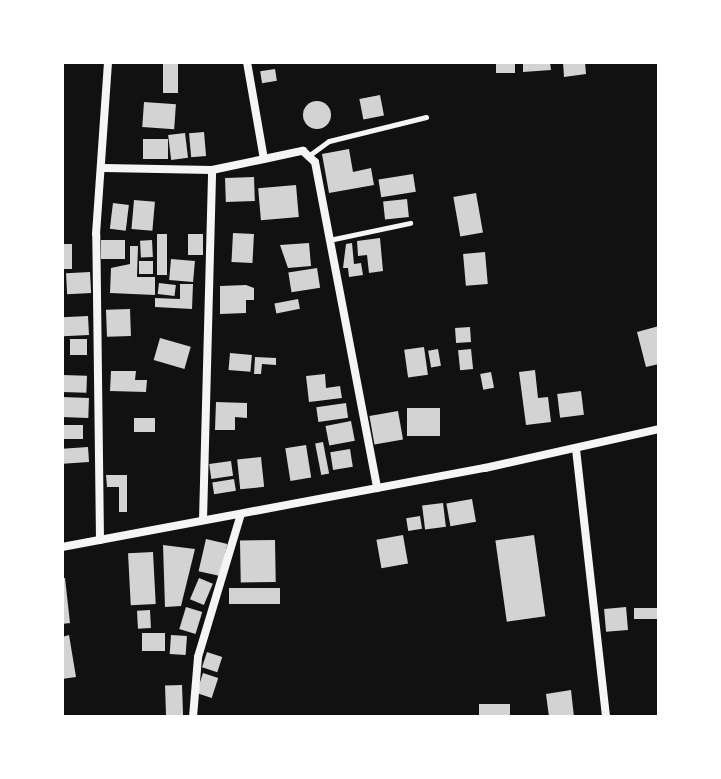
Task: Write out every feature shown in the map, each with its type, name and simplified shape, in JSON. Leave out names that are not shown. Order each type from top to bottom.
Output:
[{"type":"street","points":[[100,540],[96,234],[104,168],[108,62]]},
{"type":"street","points":[[247,62],[264,159]]},
{"type":"street","points":[[104,168],[212,170],[264,159],[311,154],[377,488]]},
{"type":"street","points":[[203,520],[212,170]]},
{"type":"street","points":[[62,547],[576,449],[659,429]]},
{"type":"street","points":[[576,449],[606,717]]},
{"type":"street","points":[[193,717],[198,657],[241,514]]},
{"type":"lane","points":[[311,154],[329,141],[426,117]]},
{"type":"lane","points":[[329,240],[410,223]]},
{"type":"building","points":[[163,62],[178,62],[178,93],[163,93]]},
{"type":"building","points":[[496,62],[515,62],[515,73],[496,73]]},
{"type":"building","points":[[523,62],[550,62],[551,70],[523,72]]},
{"type":"building","points":[[563,62],[585,62],[586,74],[564,77]]},
{"type":"building","points":[[275,69],[277,81],[262,83],[260,71]]},
{"type":"building","points":[[380,95],[384,116],[363,120],[359,99]]},
{"type":"building","points":[[317,101],[327,105],[331,115],[327,125],[317,129],[307,125],[303,115],[307,105]]},
{"type":"building","points":[[144,102],[176,104],[174,129],[142,127]]},
{"type":"building","points":[[204,132],[206,156],[191,157],[189,133]]},
{"type":"building","points":[[185,133],[188,158],[171,160],[168,135]]},
{"type":"building","points":[[143,139],[168,139],[168,159],[143,159]]},
{"type":"building","points":[[349,149],[353,172],[371,168],[374,185],[329,193],[322,154]]},
{"type":"building","points":[[413,174],[416,192],[381,197],[378,179]]},
{"type":"building","points":[[254,177],[255,201],[226,202],[225,178]]},
{"type":"building","points":[[296,185],[299,217],[261,220],[258,188]]},
{"type":"building","points":[[476,193],[483,232],[460,236],[453,197]]},
{"type":"building","points":[[407,199],[409,217],[385,219],[383,202]]},
{"type":"building","points":[[134,200],[155,202],[152,231],[131,229]]},
{"type":"building","points":[[113,203],[129,205],[126,231],[110,229]]},
{"type":"building","points":[[233,233],[254,234],[252,263],[231,262]]},
{"type":"building","points":[[157,234],[167,234],[167,275],[157,275]]},
{"type":"building","points":[[188,234],[203,234],[203,255],[188,255]]},
{"type":"building","points":[[380,238],[383,271],[369,273],[367,255],[358,256],[357,241]]},
{"type":"building","points":[[101,240],[125,240],[125,259],[101,259]]},
{"type":"building","points":[[152,240],[153,257],[141,258],[140,241]]},
{"type":"building","points":[[309,243],[311,266],[288,268],[280,245]]},
{"type":"building","points":[[352,243],[354,264],[361,263],[363,275],[349,277],[348,268],[343,268],[346,244]]},
{"type":"building","points":[[62,244],[72,244],[72,269],[62,269]]},
{"type":"building","points":[[130,246],[138,246],[137,277],[155,277],[155,295],[110,293],[111,268],[130,264]]},
{"type":"building","points":[[485,252],[488,284],[466,286],[463,254]]},
{"type":"building","points":[[171,259],[195,261],[193,282],[169,280]]},
{"type":"building","points":[[139,261],[153,261],[153,274],[139,274]]},
{"type":"building","points":[[317,268],[320,288],[291,292],[288,273]]},
{"type":"building","points":[[90,272],[91,293],[67,294],[66,273]]},
{"type":"building","points":[[159,283],[176,285],[175,296],[158,294]]},
{"type":"building","points":[[180,284],[193,284],[192,309],[155,307],[155,298],[180,299]]},
{"type":"building","points":[[246,285],[254,288],[254,300],[246,300],[246,313],[220,314],[220,286]]},
{"type":"building","points":[[298,299],[300,309],[276,313],[274,304]]},
{"type":"building","points":[[130,309],[131,336],[107,337],[106,310]]},
{"type":"building","points":[[88,316],[89,335],[63,336],[62,317]]},
{"type":"building","points":[[659,326],[659,364],[646,367],[637,332]]},
{"type":"building","points":[[470,327],[471,342],[456,343],[455,328]]},
{"type":"building","points":[[160,338],[191,347],[184,369],[154,360]]},
{"type":"building","points":[[70,339],[87,339],[87,355],[70,355]]},
{"type":"building","points":[[424,347],[428,375],[408,378],[404,350]]},
{"type":"building","points":[[438,349],[441,366],[431,367],[428,351]]},
{"type":"building","points":[[471,349],[473,369],[460,370],[458,350]]},
{"type":"building","points":[[230,353],[252,355],[250,372],[229,370]]},
{"type":"building","points":[[255,357],[276,358],[276,365],[262,364],[261,374],[254,374]]},
{"type":"building","points":[[535,370],[538,398],[548,397],[551,422],[526,425],[519,372]]},
{"type":"building","points":[[111,371],[136,371],[135,380],[147,380],[146,392],[110,391]]},
{"type":"building","points":[[491,372],[494,388],[483,390],[480,374]]},
{"type":"building","points":[[325,374],[326,388],[340,386],[342,398],[309,402],[306,376]]},
{"type":"building","points":[[62,375],[87,376],[86,393],[62,392]]},
{"type":"building","points":[[581,391],[584,415],[560,418],[557,394]]},
{"type":"building","points":[[62,397],[89,398],[88,418],[62,417]]},
{"type":"building","points":[[216,402],[247,403],[247,418],[235,417],[235,430],[215,430]]},
{"type":"building","points":[[346,403],[348,418],[318,422],[316,407]]},
{"type":"building","points":[[407,408],[440,408],[440,436],[407,436]]},
{"type":"building","points":[[398,411],[403,440],[374,445],[369,416]]},
{"type":"building","points":[[134,418],[155,418],[155,432],[134,432]]},
{"type":"building","points":[[351,421],[355,441],[329,446],[325,426]]},
{"type":"building","points":[[62,425],[83,425],[83,439],[62,439]]},
{"type":"building","points":[[323,442],[329,473],[321,475],[315,444]]},
{"type":"building","points":[[306,445],[311,478],[290,481],[285,448]]},
{"type":"building","points":[[88,447],[89,462],[63,464],[62,449]]},
{"type":"building","points":[[350,449],[353,467],[333,470],[330,452]]},
{"type":"building","points":[[261,457],[264,487],[240,489],[237,460]]},
{"type":"building","points":[[231,461],[233,476],[211,479],[209,464]]},
{"type":"building","points":[[106,475],[127,475],[127,512],[119,512],[119,487],[107,487]]},
{"type":"building","points":[[234,479],[236,491],[214,494],[212,482]]},
{"type":"building","points":[[472,499],[476,522],[450,526],[446,504]]},
{"type":"building","points":[[443,503],[446,527],[425,529],[422,506]]},
{"type":"building","points":[[420,516],[422,529],[408,531],[406,518]]},
{"type":"building","points":[[403,535],[408,564],[381,568],[376,540]]},
{"type":"building","points":[[534,535],[545,616],[507,622],[495,540]]},
{"type":"building","points":[[206,539],[227,544],[220,576],[199,571]]},
{"type":"building","points":[[275,540],[276,582],[241,583],[240,541]]},
{"type":"building","points":[[163,545],[195,549],[181,606],[165,607]]},
{"type":"building","points":[[153,552],[156,604],[131,605],[128,553]]},
{"type":"building","points":[[62,578],[65,578],[70,623],[62,624]]},
{"type":"building","points":[[199,578],[213,584],[204,605],[190,599]]},
{"type":"building","points":[[229,588],[280,588],[280,604],[229,604]]},
{"type":"building","points":[[186,607],[202,612],[196,634],[179,629]]},
{"type":"building","points":[[626,607],[628,630],[606,632],[604,609]]},
{"type":"building","points":[[634,608],[659,608],[659,619],[634,619]]},
{"type":"building","points":[[150,610],[151,628],[138,629],[137,611]]},
{"type":"building","points":[[142,633],[165,633],[165,651],[142,651]]},
{"type":"building","points":[[69,635],[76,677],[62,679],[62,637]]},
{"type":"building","points":[[171,635],[187,636],[186,655],[170,654]]},
{"type":"building","points":[[207,652],[222,657],[217,672],[202,667]]},
{"type":"building","points":[[203,673],[218,678],[212,698],[197,693]]},
{"type":"building","points":[[182,685],[183,717],[166,717],[165,686]]},
{"type":"building","points":[[571,690],[574,717],[549,717],[546,694]]},
{"type":"building","points":[[479,704],[510,704],[510,717],[479,717]]}]
